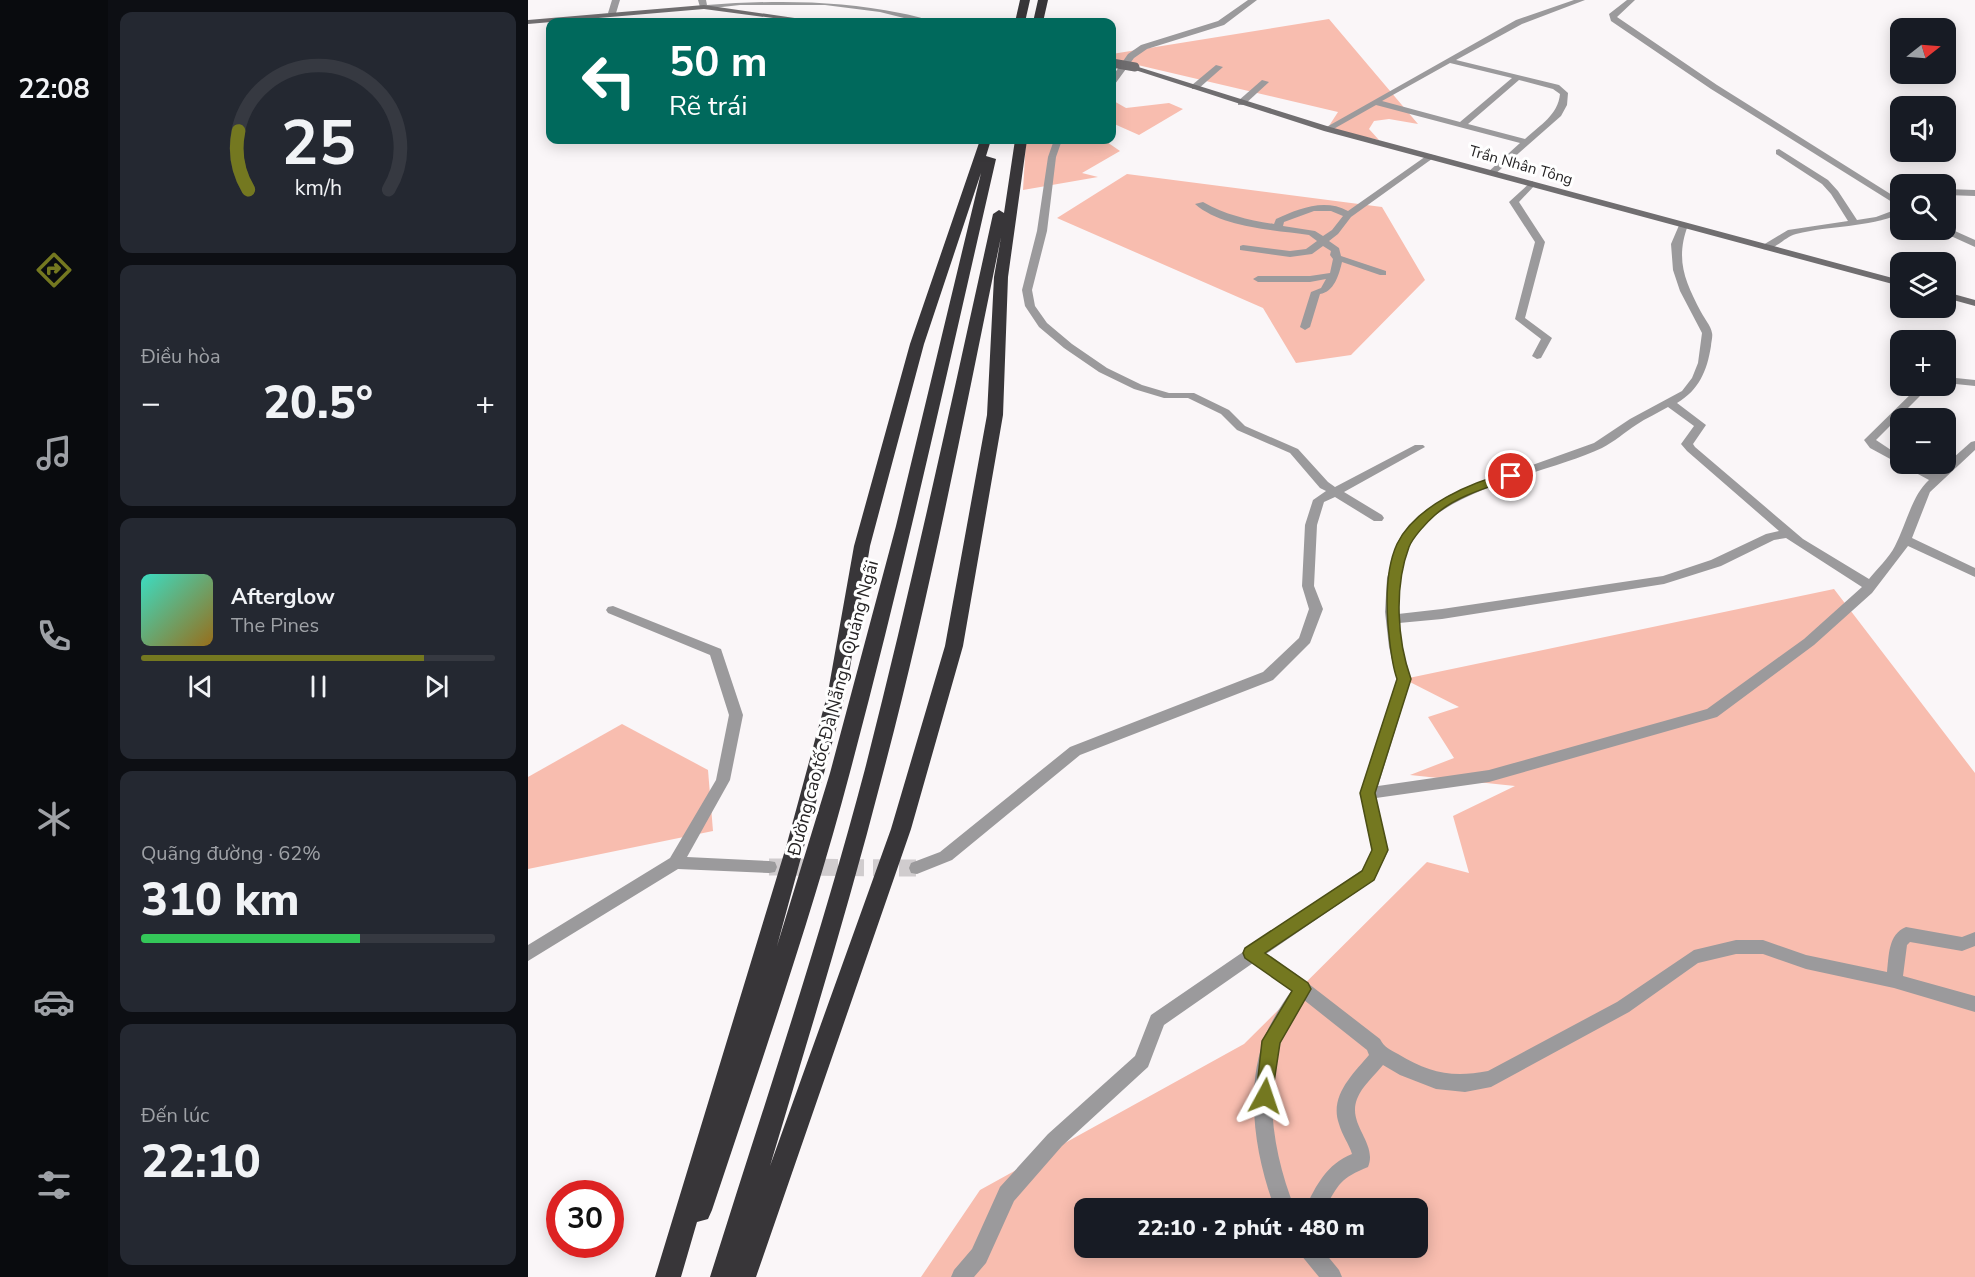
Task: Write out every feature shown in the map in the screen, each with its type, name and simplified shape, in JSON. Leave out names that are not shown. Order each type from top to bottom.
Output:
[{"type":"highway","points":[[1021,18],[1025,0]]},
{"type":"highway","points":[[1039,18],[1043,0]]},
{"type":"highway","points":[[668,1277],[796,847],[837,692],[862,546],[917,344],[985,144]]},
{"type":"highway","name":"Đường cao tốc Đà Nẵng - Quảng Ngãi","points":[[676,1277],[791,939],[840,773],[904,526],[993,144]]},
{"type":"highway","points":[[723,1277],[828,939],[874,771],[950,446],[1013,144]]},
{"type":"highway","points":[[743,1277],[901,829],[954,646],[994,415],[1000,277],[1020,144]]},
{"type":"street","points":[[612,14],[616,0]]},
{"type":"street","points":[[1116,77],[1131,56],[1144,47],[1221,23],[1253,0]]},
{"type":"street","points":[[1327,129],[1519,21],[1581,0]]},
{"type":"street","points":[[1631,0],[1612,16],[1614,20],[1714,87],[1890,198]]},
{"type":"street","points":[[564,18],[703,3],[826,1],[911,18]]},
{"type":"street","points":[[703,3],[794,18]]},
{"type":"street","points":[[528,21],[546,20]]},
{"type":"street","points":[[1450,61],[1561,89],[1564,93],[1563,105],[1558,114],[1491,173]]},
{"type":"street","name":"Trần Nhân Tông","points":[[1116,64],[1135,67],[1327,129],[1890,281]]},
{"type":"street","points":[[1195,87],[1219,67]]},
{"type":"street","points":[[1463,124],[1517,78]]},
{"type":"street","points":[[1241,103],[1265,82]]},
{"type":"street","points":[[1375,102],[1527,142]]},
{"type":"street","points":[[1057,144],[1052,157],[1042,231],[1027,290],[1035,316],[1068,346],[1103,370],[1138,387],[1168,396],[1190,395],[1225,412],[1241,428],[1294,451],[1314,475],[1333,490],[1378,518]]},
{"type":"street","points":[[1779,152],[1825,182],[1835,193],[1853,222]]},
{"type":"street","points":[[1243,248],[1303,254],[1335,232],[1348,215],[1432,156]]},
{"type":"street","points":[[1532,184],[1514,202],[1540,242],[1520,319],[1547,338],[1537,356]]},
{"type":"street","points":[[1956,192],[1975,193]]},
{"type":"street","points":[[1200,204],[1215,213],[1242,222],[1312,233],[1336,250],[1335,255],[1338,258],[1383,273]]},
{"type":"street","points":[[1278,229],[1279,221],[1311,209],[1338,208],[1348,215]]},
{"type":"street","points":[[1767,247],[1791,232],[1890,217]]},
{"type":"street","points":[[961,1277],[979,1256],[1007,1194],[1055,1140],[1143,1060],[1157,1020],[1251,953],[1368,875],[1380,850],[1368,793],[1404,679],[1393,619],[1392,596],[1403,544],[1432,511],[1470,490],[1598,445],[1634,421],[1686,393],[1697,378],[1703,363],[1707,333],[1685,291],[1678,270],[1676,244],[1683,225]]},
{"type":"street","points":[[1956,235],[1975,244]]},
{"type":"street","points":[[1305,327],[1316,292],[1324,291],[1334,275],[1338,258]]},
{"type":"street","points":[[1258,279],[1310,279],[1334,275]]},
{"type":"street","points":[[1956,298],[1975,303]]},
{"type":"street","points":[[1956,381],[1975,383]]},
{"type":"street","points":[[1903,408],[1915,396]]},
{"type":"street","points":[[1670,403],[1700,425],[1687,444],[1691,449],[1789,534],[1870,586]]},
{"type":"street","points":[[1890,420],[1870,440],[1880,451],[1890,456]]},
{"type":"street","points":[[1368,793],[1489,777],[1712,713],[1809,642],[1870,586],[1899,551],[1914,521],[1924,491],[1975,444]]},
{"type":"street","points":[[917,868],[946,856],[1075,751],[1268,676],[1305,640],[1316,609],[1308,586],[1311,525],[1318,500],[1333,490],[1419,447]]},
{"type":"street","points":[[1926,474],[1936,479]]},
{"type":"street","points":[[1393,619],[1442,614],[1664,580],[1716,563],[1765,539],[1789,534]]},
{"type":"street","points":[[1905,540],[1975,573]]},
{"type":"street","points":[[528,954],[676,863],[723,780],[736,715],[716,652],[613,609]]},
{"type":"street","points":[[676,863],[769,867]]},
{"type":"street","points":[[1894,981],[1899,942],[1906,934],[1962,944],[1975,939]]},
{"type":"street","points":[[1378,1052],[1406,1069],[1436,1081],[1466,1084],[1491,1079],[1623,1007],[1694,957],[1736,946],[1763,947],[1806,962],[1894,981],[1975,1004]]},
{"type":"street","points":[[1251,953],[1374,1045],[1378,1052],[1379,1057],[1349,1095],[1345,1120],[1362,1152],[1361,1161],[1349,1163],[1335,1172],[1321,1198]]},
{"type":"street","points":[[1281,1198],[1272,1176],[1265,1096],[1271,1041],[1302,989]]},
{"type":"street","points":[[1316,1258],[1332,1277]]},
{"type":"shaded area","points":[[1329,19],[1418,124],[1389,119],[1374,121],[1369,129],[1379,140],[1327,129],[1338,112],[1116,60],[1116,53]]},
{"type":"shaded area","points":[[1116,102],[1126,108],[1169,103],[1183,109],[1139,135],[1116,125]]},
{"type":"shaded area","points":[[1026,144],[1110,144],[1120,151],[1082,173],[1098,177],[1023,190]]},
{"type":"shaded area","points":[[1127,174],[1382,207],[1425,280],[1351,355],[1296,363],[1263,308],[1057,218]]},
{"type":"shaded area","points":[[1834,589],[1975,773],[1975,1277],[921,1277],[980,1190],[1244,1044],[1427,862],[1469,873],[1453,816],[1515,786],[1410,775],[1454,758],[1428,717],[1459,707],[1404,679]]},
{"type":"shaded area","points":[[622,724],[708,770],[713,831],[528,869],[528,777]]},
{"type":"tunnel","points":[[769,867],[917,868]]},
{"type":"route","points":[[1265,1096],[1271,1041],[1302,989],[1251,953],[1368,875],[1380,850],[1368,793],[1404,679],[1399,666],[1392,596],[1403,544],[1432,511],[1470,490],[1511,476]]}]
